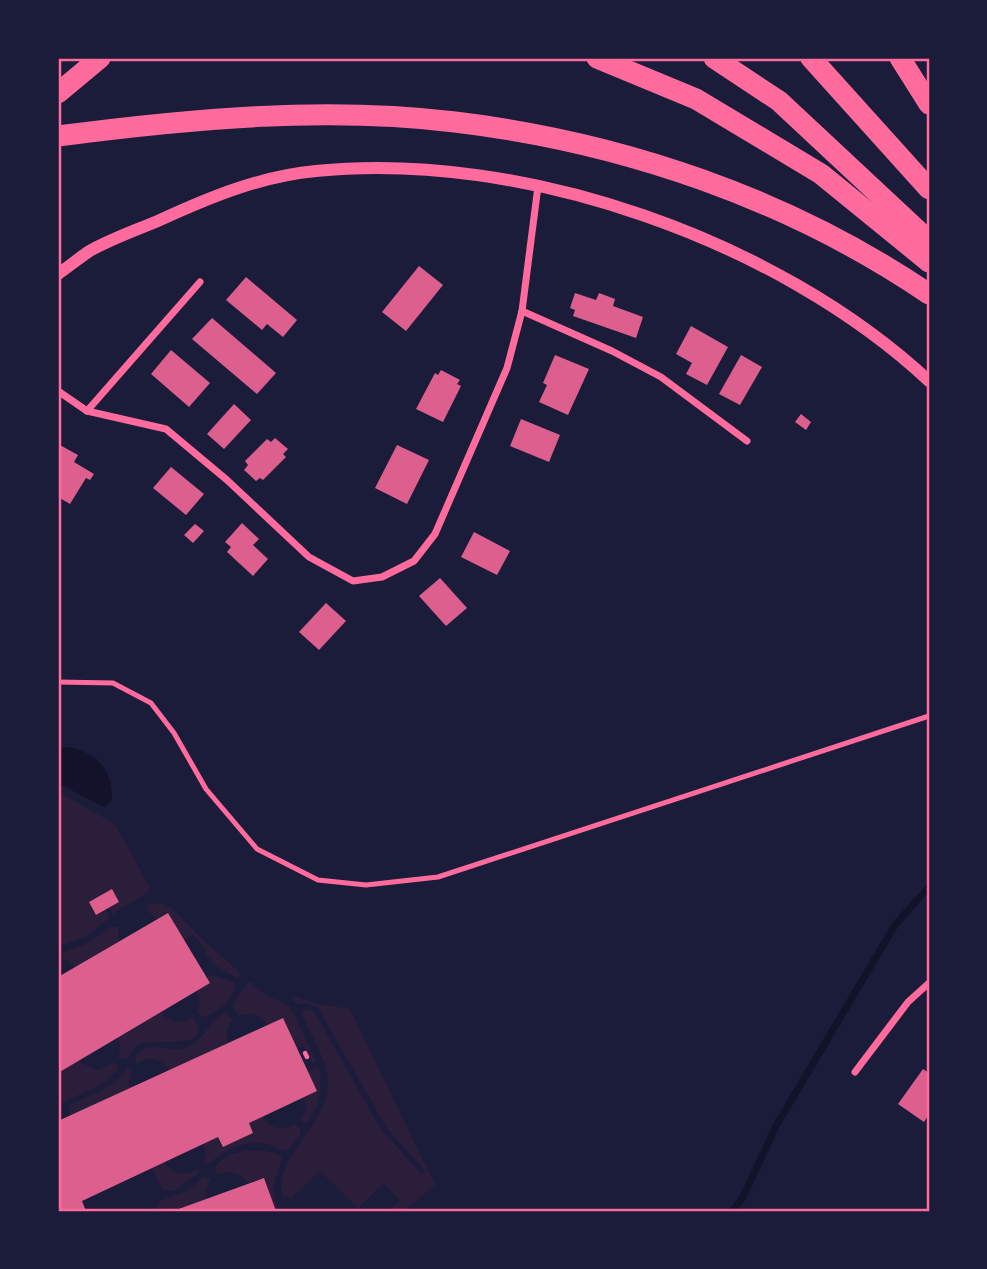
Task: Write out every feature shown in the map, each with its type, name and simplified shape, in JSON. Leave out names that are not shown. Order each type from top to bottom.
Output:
[{"type":"highway","points":[[58,93],[100,58]]},
{"type":"highway","points":[[597,58],[696,99],[821,174],[929,262]]},
{"type":"highway","points":[[714,58],[779,100],[929,241]]},
{"type":"highway","points":[[811,58],[929,190]]},
{"type":"highway","points":[[900,58],[929,104]]},
{"type":"highway","points":[[58,136],[190,121],[280,115],[454,121],[548,137],[635,158],[729,189],[816,228],[906,278],[929,295]]},
{"type":"street","points":[[58,274],[90,251],[202,201],[272,178],[315,171],[402,168],[450,170],[538,186],[638,214],[725,247],[774,271],[898,352],[929,381]]},
{"type":"street","points":[[58,391],[87,411],[166,429],[227,480],[309,557],[353,581],[382,577],[414,561],[435,534],[507,368],[522,312],[538,186]]},
{"type":"street","points":[[87,411],[200,282]]},
{"type":"street","points":[[522,312],[612,351],[661,377],[747,440]]},
{"type":"street","points":[[855,1072],[908,1002],[929,983]]},
{"type":"lane","points":[[58,682],[113,683],[152,703],[174,733],[206,789],[257,849],[318,880],[366,886],[438,877],[929,716]]},
{"type":"shaded area","points":[[69,747],[95,758],[106,772],[112,789],[112,800],[104,807],[58,783],[58,749]]},
{"type":"shaded area","points":[[58,792],[115,824],[150,888],[143,896],[113,915],[109,908],[119,902],[112,890],[90,902],[96,915],[106,910],[109,918],[87,936],[58,947]]},
{"type":"shaded area","points":[[150,903],[164,904],[173,909],[239,972],[240,976],[238,978],[225,972],[210,960],[193,935],[184,939],[168,913],[158,919],[146,910]]},
{"type":"shaded area","points":[[111,927],[118,927],[119,941],[75,967],[63,959],[63,952],[86,944]]},
{"type":"shaded area","points":[[211,975],[234,982],[236,989],[222,1007],[202,1017],[197,1012],[200,1004],[196,990],[209,983],[207,977]]},
{"type":"shaded area","points":[[251,982],[264,994],[290,1006],[316,1061],[312,1063],[304,1046],[297,1048],[283,1018],[268,1025],[255,1015],[238,1016],[233,1005],[247,983]]},
{"type":"shaded area","points":[[290,995],[315,1003],[350,1009],[435,1185],[404,1211],[388,1211],[400,1201],[384,1183],[358,1208],[320,1171],[292,1198],[283,1197],[285,1168],[320,1113],[328,1083],[322,1057],[302,1013],[306,1009],[313,1011],[318,1018],[380,1128],[421,1174],[425,1171],[387,1128],[318,1008],[308,1003],[296,1004]]},
{"type":"shaded area","points":[[160,1012],[175,1022],[193,1017],[199,1028],[197,1035],[180,1042],[144,1043],[137,1045],[127,1059],[119,1057],[120,1044],[117,1038]]},
{"type":"shaded area","points":[[224,1013],[233,1019],[227,1029],[228,1043],[169,1070],[162,1062],[154,1059],[136,1064],[136,1055],[142,1050],[154,1047],[181,1049],[194,1044],[214,1020]]},
{"type":"shaded area","points":[[79,1060],[97,1070],[115,1062],[119,1069],[104,1083],[58,1105],[58,1073]]},
{"type":"shaded area","points":[[318,1066],[319,1097],[306,1124],[300,1120],[307,1109],[303,1098],[317,1091],[308,1072]]},
{"type":"shaded area","points":[[128,1068],[132,1069],[130,1088],[70,1116],[69,1106],[108,1086]]},
{"type":"shaded area","points":[[263,1116],[277,1128],[295,1124],[300,1128],[301,1134],[286,1150],[260,1143],[244,1144],[208,1164],[203,1163],[206,1156],[203,1144],[218,1137],[223,1147],[253,1133],[249,1123]]},
{"type":"shaded area","points":[[247,1150],[272,1152],[282,1157],[273,1189],[278,1211],[264,1178],[248,1183],[234,1173],[217,1175],[215,1168],[221,1161]]},
{"type":"shaded area","points":[[165,1162],[176,1172],[185,1173],[199,1168],[200,1172],[175,1190],[163,1191],[152,1168]]},
{"type":"shaded area","points":[[204,1177],[211,1179],[206,1189],[207,1199],[172,1211],[153,1211],[162,1200],[187,1191]]},
{"type":"building","points":[[419,266],[443,285],[406,331],[382,312]]},
{"type":"building","points":[[246,277],[297,320],[283,337],[267,324],[262,330],[226,300]]},
{"type":"building","points":[[575,293],[596,300],[599,293],[615,299],[613,306],[643,317],[636,338],[573,316],[575,310],[570,308]]},
{"type":"building","points":[[212,318],[276,373],[257,394],[192,339]]},
{"type":"building","points":[[691,326],[728,347],[707,385],[686,374],[692,363],[676,354]]},
{"type":"building","points":[[171,350],[210,383],[189,407],[151,374]]},
{"type":"building","points":[[555,355],[589,369],[568,415],[539,402],[547,385],[543,383]]},
{"type":"building","points":[[741,355],[762,367],[740,405],[719,394]]},
{"type":"building","points":[[441,370],[460,380],[457,384],[461,386],[443,422],[416,409],[435,373],[438,375]]},
{"type":"building","points":[[234,404],[251,420],[224,449],[207,434]]},
{"type":"building","points":[[801,414],[811,422],[806,430],[795,422]]},
{"type":"building","points":[[521,419],[560,435],[549,462],[510,446]]},
{"type":"building","points":[[275,438],[288,449],[283,454],[286,457],[263,480],[260,478],[256,481],[244,470],[248,465],[245,461],[267,439],[271,442]]},
{"type":"building","points":[[58,444],[78,455],[74,462],[94,474],[90,480],[86,478],[70,504],[58,497]]},
{"type":"building","points":[[397,445],[429,460],[407,504],[375,488]]},
{"type":"building","points":[[171,467],[204,494],[186,515],[153,488]]},
{"type":"building","points":[[242,523],[259,539],[253,545],[268,559],[253,576],[227,552],[231,547],[225,542]]},
{"type":"building","points":[[195,524],[204,531],[193,543],[184,535]]},
{"type":"building","points":[[474,532],[510,551],[497,575],[461,557]]},
{"type":"building","points":[[440,578],[467,608],[446,626],[419,596]]},
{"type":"building","points":[[326,603],[346,621],[319,650],[299,632]]},
{"type":"building","points":[[112,889],[119,902],[96,915],[89,902]]},
{"type":"building","points":[[168,913],[210,983],[58,1073],[58,977]]},
{"type":"building","points":[[283,1018],[317,1091],[249,1123],[253,1133],[223,1147],[218,1137],[82,1201],[86,1211],[58,1211],[58,1121]]},
{"type":"building","points":[[923,1069],[929,1073],[929,1114],[924,1122],[898,1104]]},
{"type":"building","points":[[264,1178],[276,1211],[173,1211]]},
{"type":"waterway","points":[[733,1211],[743,1197],[776,1126],[895,925],[929,887]]}]
